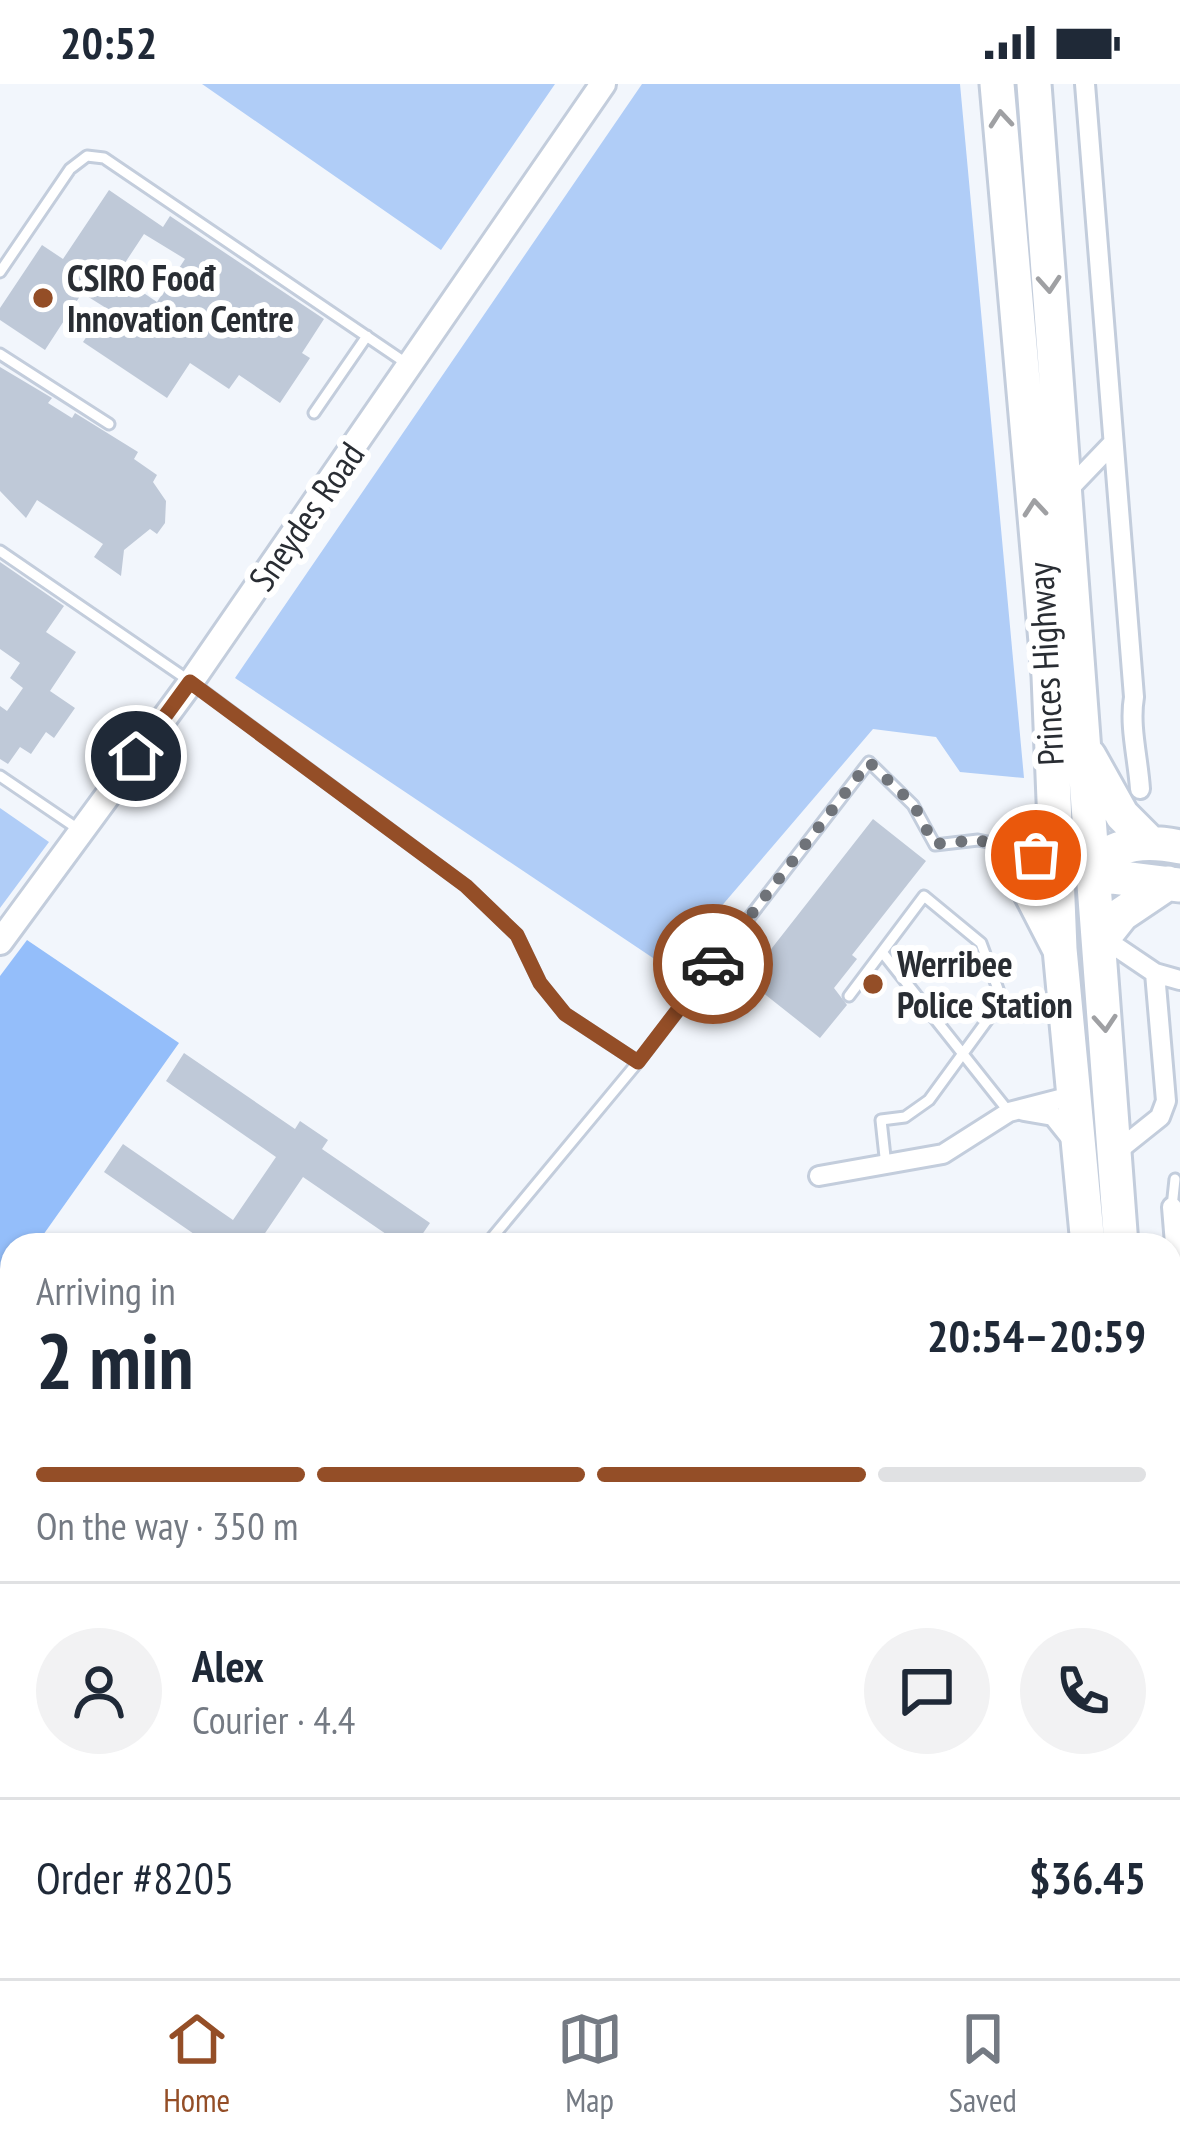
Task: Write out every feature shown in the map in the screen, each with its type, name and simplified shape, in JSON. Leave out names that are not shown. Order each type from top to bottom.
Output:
[{"type":"highway","name":"Princes Highway","points":[[998,84],[1043,605],[1054,802],[1024,851],[1060,949],[1087,1233]]},
{"type":"highway","name":"Princes Highway","points":[[1034,84],[1120,1233]]},
{"type":"highway","points":[[1084,747],[1122,814],[1164,845]]},
{"type":"highway","points":[[1024,851],[1054,802]]},
{"type":"highway","points":[[1093,864],[1110,849],[1164,845]]},
{"type":"highway","points":[[1024,851],[1093,864],[1113,877],[1174,884]]},
{"type":"highway","points":[[1024,851],[1060,949]]},
{"type":"highway","points":[[1099,943],[1122,914],[1174,884]]},
{"type":"main road","name":"Sneydes Road","points":[[0,942],[190,682],[603,84]]},
{"type":"street","points":[[1085,84],[1134,697],[1130,717],[1136,734],[1140,789]]},
{"type":"street","points":[[1066,493],[1112,444]]},
{"type":"street","points":[[1099,943],[1118,948],[1155,973],[1180,980]]},
{"type":"street","points":[[1115,1153],[1160,1117],[1166,1101],[1171,1064],[1155,973]]},
{"type":"street","points":[[819,1175],[943,1154],[1009,1112],[1075,1095]]},
{"type":"street","points":[[1009,1112],[1039,1110],[1053,1116],[1067,1129],[1081,1156]]},
{"type":"street","points":[[1172,1207],[1174,1233]]},
{"type":"lane","points":[[0,272],[70,169],[87,156],[104,158],[410,366]]},
{"type":"lane","points":[[314,413],[367,336]]},
{"type":"lane","points":[[0,354],[109,424]]},
{"type":"lane","points":[[0,551],[190,682],[466,886],[517,935],[540,983],[565,1014],[638,1062]]},
{"type":"lane","points":[[496,1233],[638,1062],[869,762],[914,805],[934,844],[1024,851]]},
{"type":"lane","points":[[0,776],[81,831]]},
{"type":"lane","points":[[849,996],[924,896],[981,943],[1002,1000],[964,1056],[916,1112],[881,1120],[886,1166]]},
{"type":"lane","points":[[882,952],[1009,1112]]},
{"type":"lane","points":[[1075,1095],[1094,1095],[1111,1104]]},
{"type":"lane","points":[[1172,1207],[1175,1179]]},
{"type":"shaded area","points":[[202,84],[555,84],[441,250]]},
{"type":"shaded area","points":[[642,84],[960,84],[1024,778],[960,772],[936,737],[873,729],[719,909],[656,960],[235,678]]},
{"type":"shaded area","points":[[0,808],[49,842],[0,908]]},
{"type":"shaded area","points":[[27,940],[179,1043],[44,1233],[0,1233],[0,976]]},
{"type":"building","name":"CSIRO Foođ Innovation Centre","points":[[109,190],[163,227],[170,216],[324,319],[302,353],[310,358],[280,403],[239,375],[229,389],[190,363],[167,398],[83,342],[106,308],[82,293],[45,350],[0,320],[0,308],[42,245],[63,259]],"holes":[[[144,234],[185,259],[157,302],[117,275]]]},
{"type":"building","points":[[0,367],[52,398],[48,403],[72,418],[75,413],[138,452],[134,459],[157,475],[153,482],[166,501],[165,523],[157,534],[150,529],[124,550],[121,576],[94,557],[103,544],[37,500],[26,518],[0,491]]},
{"type":"building","points":[[0,562],[64,606],[46,632],[76,652],[50,691],[75,708],[54,738],[46,732],[31,754],[20,747],[8,764],[0,759],[0,706],[7,711],[23,688],[10,678],[20,663],[0,649]]},
{"type":"building","points":[[873,819],[926,861],[852,955],[857,959],[834,988],[847,1005],[820,1038],[747,980]]},
{"type":"building","points":[[184,1053],[295,1129],[300,1121],[328,1140],[322,1149],[430,1223],[423,1233],[385,1233],[303,1177],[265,1233],[193,1233],[104,1172],[123,1144],[233,1220],[276,1157],[166,1081]]},
{"type":"way so far","points":[[713,964],[869,762],[914,805],[934,844],[978,840],[1036,855]]},
{"type":"place","name":"CSIRO Foođ Innovation Centre","points":[[43,298]]},
{"type":"place","name":"Werribee Police Station","points":[[873,984]]},
{"type":"route","points":[[136,756],[190,682],[466,886],[517,935],[532,957],[540,983],[565,1014],[638,1062],[713,964]]}]
